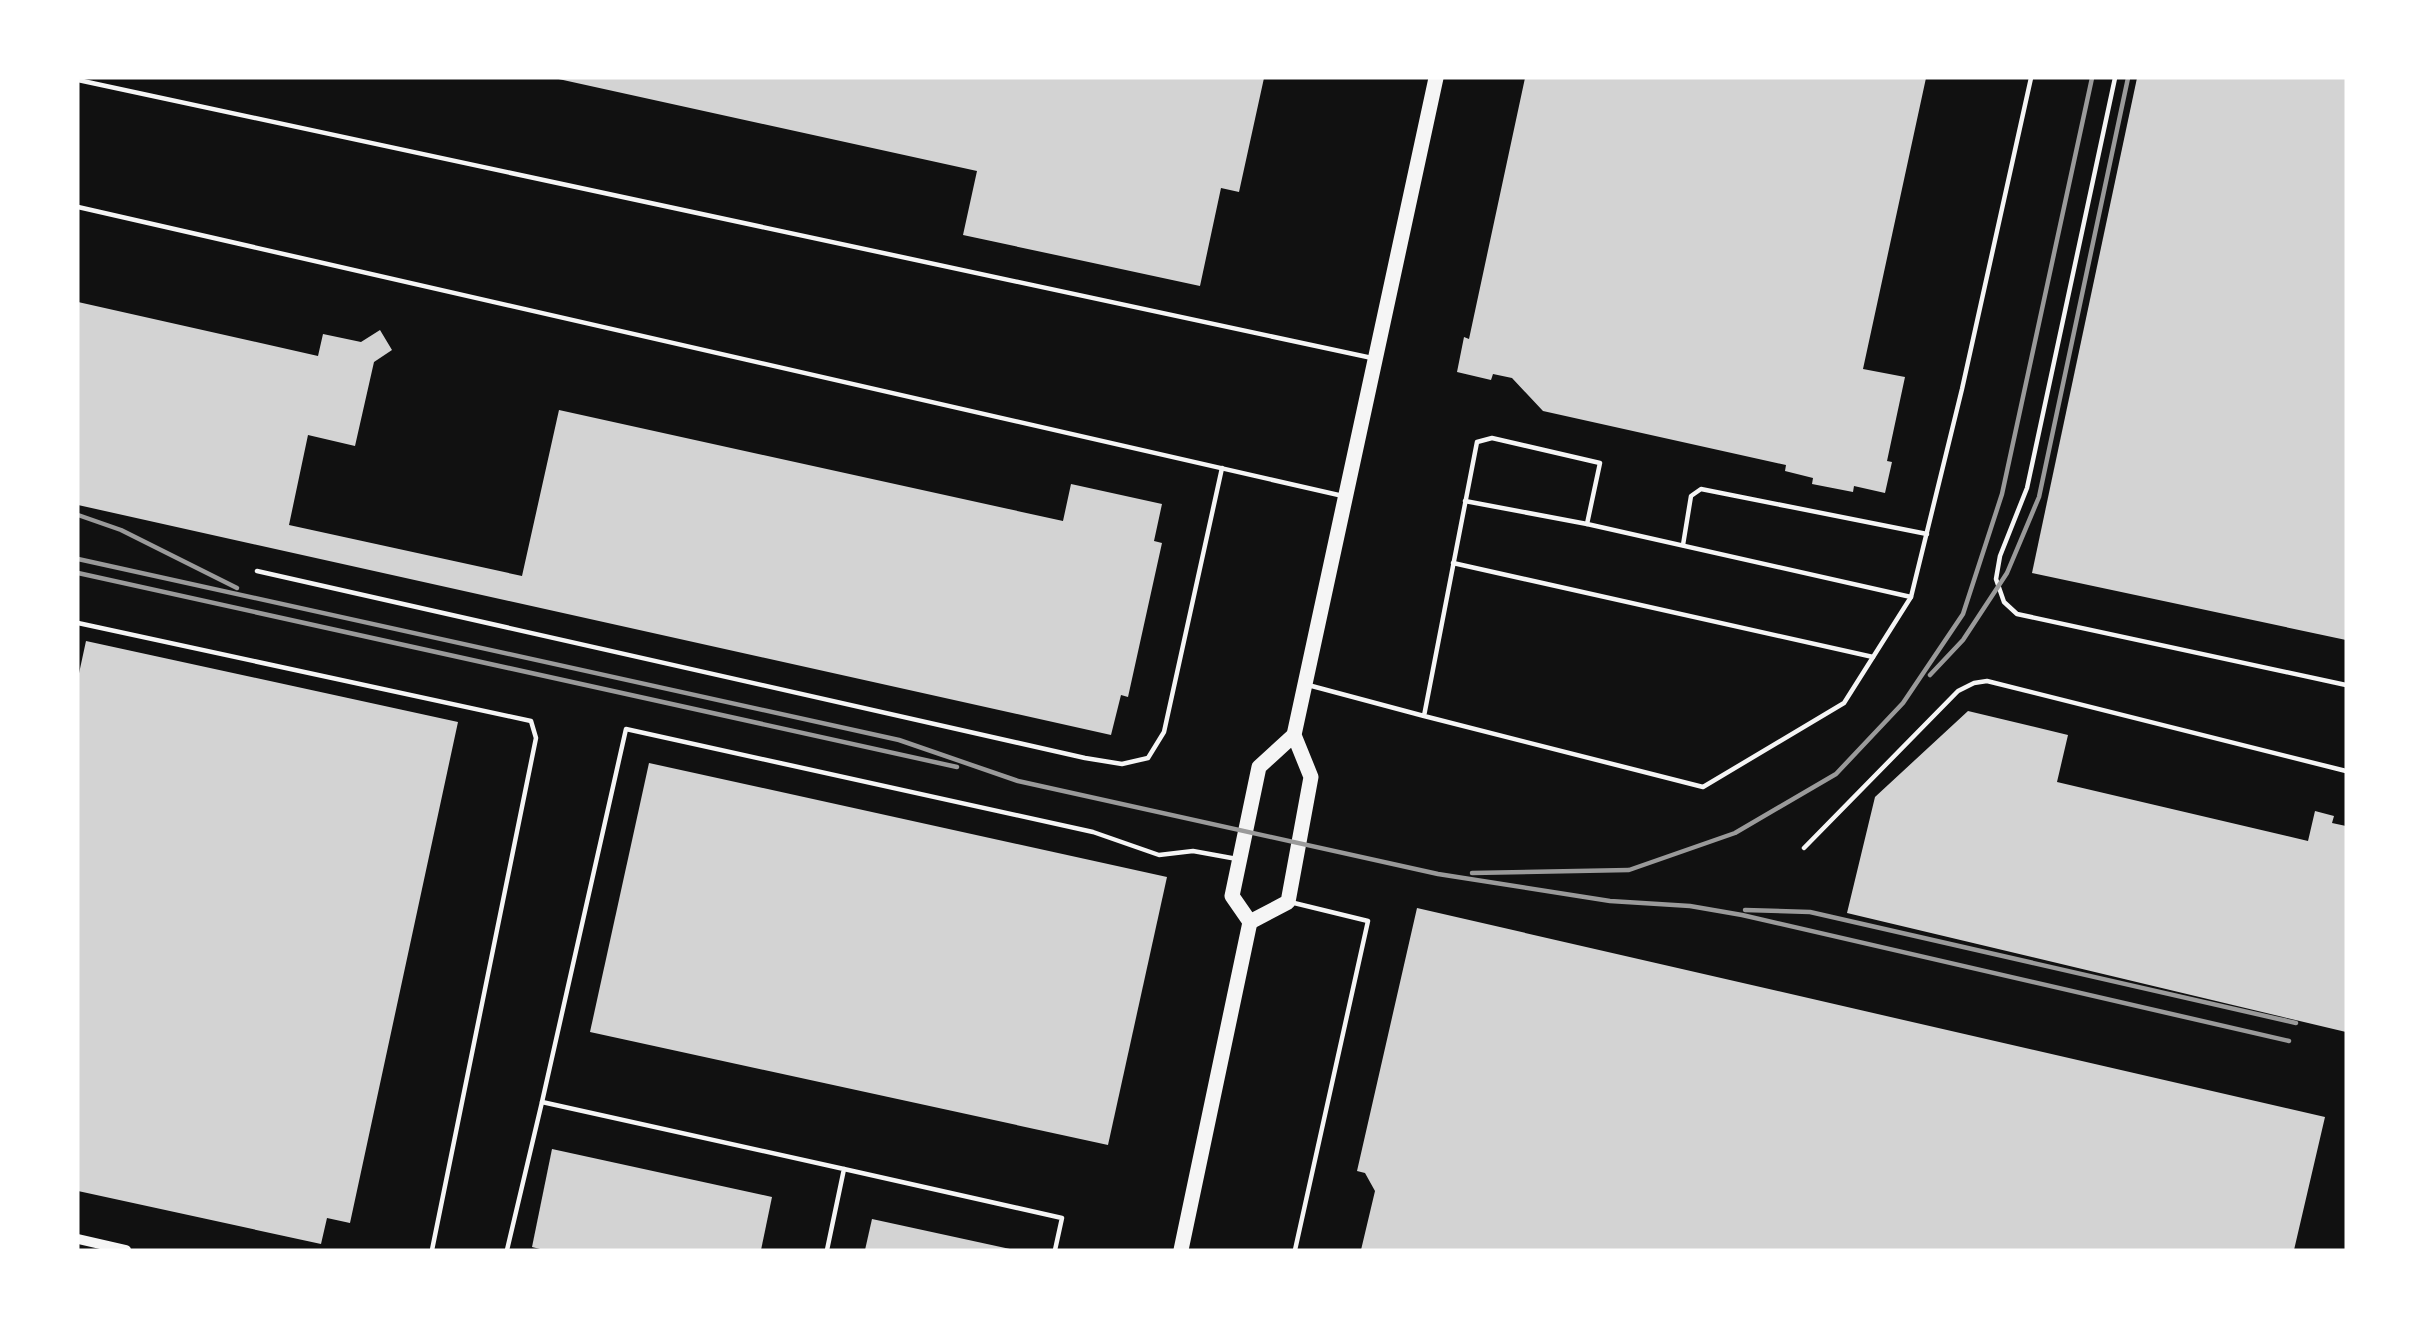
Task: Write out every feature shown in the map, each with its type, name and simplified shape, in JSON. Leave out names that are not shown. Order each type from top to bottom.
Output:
[{"type":"main road","points":[[1250,922],[1288,902],[1311,777],[1294,735],[1436,78]]},
{"type":"main road","points":[[1180,1250],[1250,922],[1232,896],[1259,767],[1294,735]]},
{"type":"street","points":[[78,1239],[126,1250]]},
{"type":"lane","points":[[1305,684],[1703,787],[1844,703],[1911,597],[1962,389],[2031,78]]},
{"type":"lane","points":[[2115,78],[2027,488],[2000,556],[1996,579],[2004,602],[2017,614],[2346,685]]},
{"type":"lane","points":[[78,80],[1376,359]]},
{"type":"lane","points":[[78,207],[1346,496]]},
{"type":"lane","points":[[1424,716],[1477,442],[1492,438],[1600,463],[1587,524]]},
{"type":"lane","points":[[257,571],[1073,755],[1122,764],[1148,758],[1164,732],[1222,468]]},
{"type":"lane","points":[[1683,545],[1691,496],[1701,489],[1927,534]]},
{"type":"lane","points":[[1465,501],[1587,524],[1911,597]]},
{"type":"lane","points":[[1453,563],[1873,657]]},
{"type":"lane","points":[[78,623],[531,721],[536,738],[432,1250]]},
{"type":"lane","points":[[1804,848],[1958,691],[1974,683],[1986,681],[2346,771]]},
{"type":"lane","points":[[507,1250],[626,729],[1093,832],[1159,855],[1193,851],[1239,860]]},
{"type":"lane","points":[[1288,902],[1368,921],[1295,1250]]},
{"type":"lane","points":[[542,1102],[1062,1218],[1055,1250]]},
{"type":"lane","points":[[827,1250],[844,1169]]},
{"type":"building","points":[[554,78],[1264,78],[1239,192],[1221,188],[1200,286],[963,235],[977,171]]},
{"type":"building","points":[[1525,78],[1926,78],[1863,369],[1905,377],[1887,461],[1892,462],[1885,493],[1854,486],[1853,492],[1812,484],[1813,478],[1785,471],[1786,465],[1543,411],[1512,378],[1493,374],[1491,380],[1457,372],[1464,337],[1469,339]]},
{"type":"building","points":[[2137,78],[2346,78],[2346,640],[2032,573]]},
{"type":"building","points":[[78,302],[318,356],[323,334],[361,342],[380,330],[392,350],[374,362],[355,446],[308,435],[289,525],[522,576],[559,410],[1063,521],[1071,484],[1162,504],[1154,541],[1162,543],[1128,697],[1121,695],[1111,735],[78,505]]},
{"type":"building","points":[[86,641],[458,722],[350,1223],[327,1218],[321,1244],[78,1191],[78,678]]},
{"type":"building","points":[[1968,711],[2068,735],[2057,782],[2308,841],[2315,811],[2334,816],[2332,823],[2346,826],[2346,1032],[1847,913],[1875,797]]},
{"type":"building","points":[[649,763],[1167,877],[1108,1145],[590,1032]]},
{"type":"building","points":[[1417,908],[2325,1117],[2294,1250],[1361,1250],[1375,1191],[1365,1173],[1357,1171]]},
{"type":"building","points":[[552,1149],[772,1197],[761,1250],[544,1250],[532,1247]]},
{"type":"building","points":[[872,1219],[1010,1249],[1010,1250],[865,1250]]},
{"type":"railway","points":[[1472,873],[1629,870],[1735,833],[1836,774],[1903,703],[1963,614],[2002,494],[2092,78]]},
{"type":"railway","points":[[1930,675],[1963,640],[2007,573],[2039,497],[2128,78]]},
{"type":"railway","points":[[78,515],[121,530],[237,588]]},
{"type":"railway","points":[[78,559],[899,740],[1018,781],[1438,874],[1610,901],[1690,906],[1742,915],[2289,1041]]},
{"type":"railway","points":[[78,573],[957,767]]},
{"type":"railway","points":[[1745,910],[1810,912],[2296,1023]]}]
